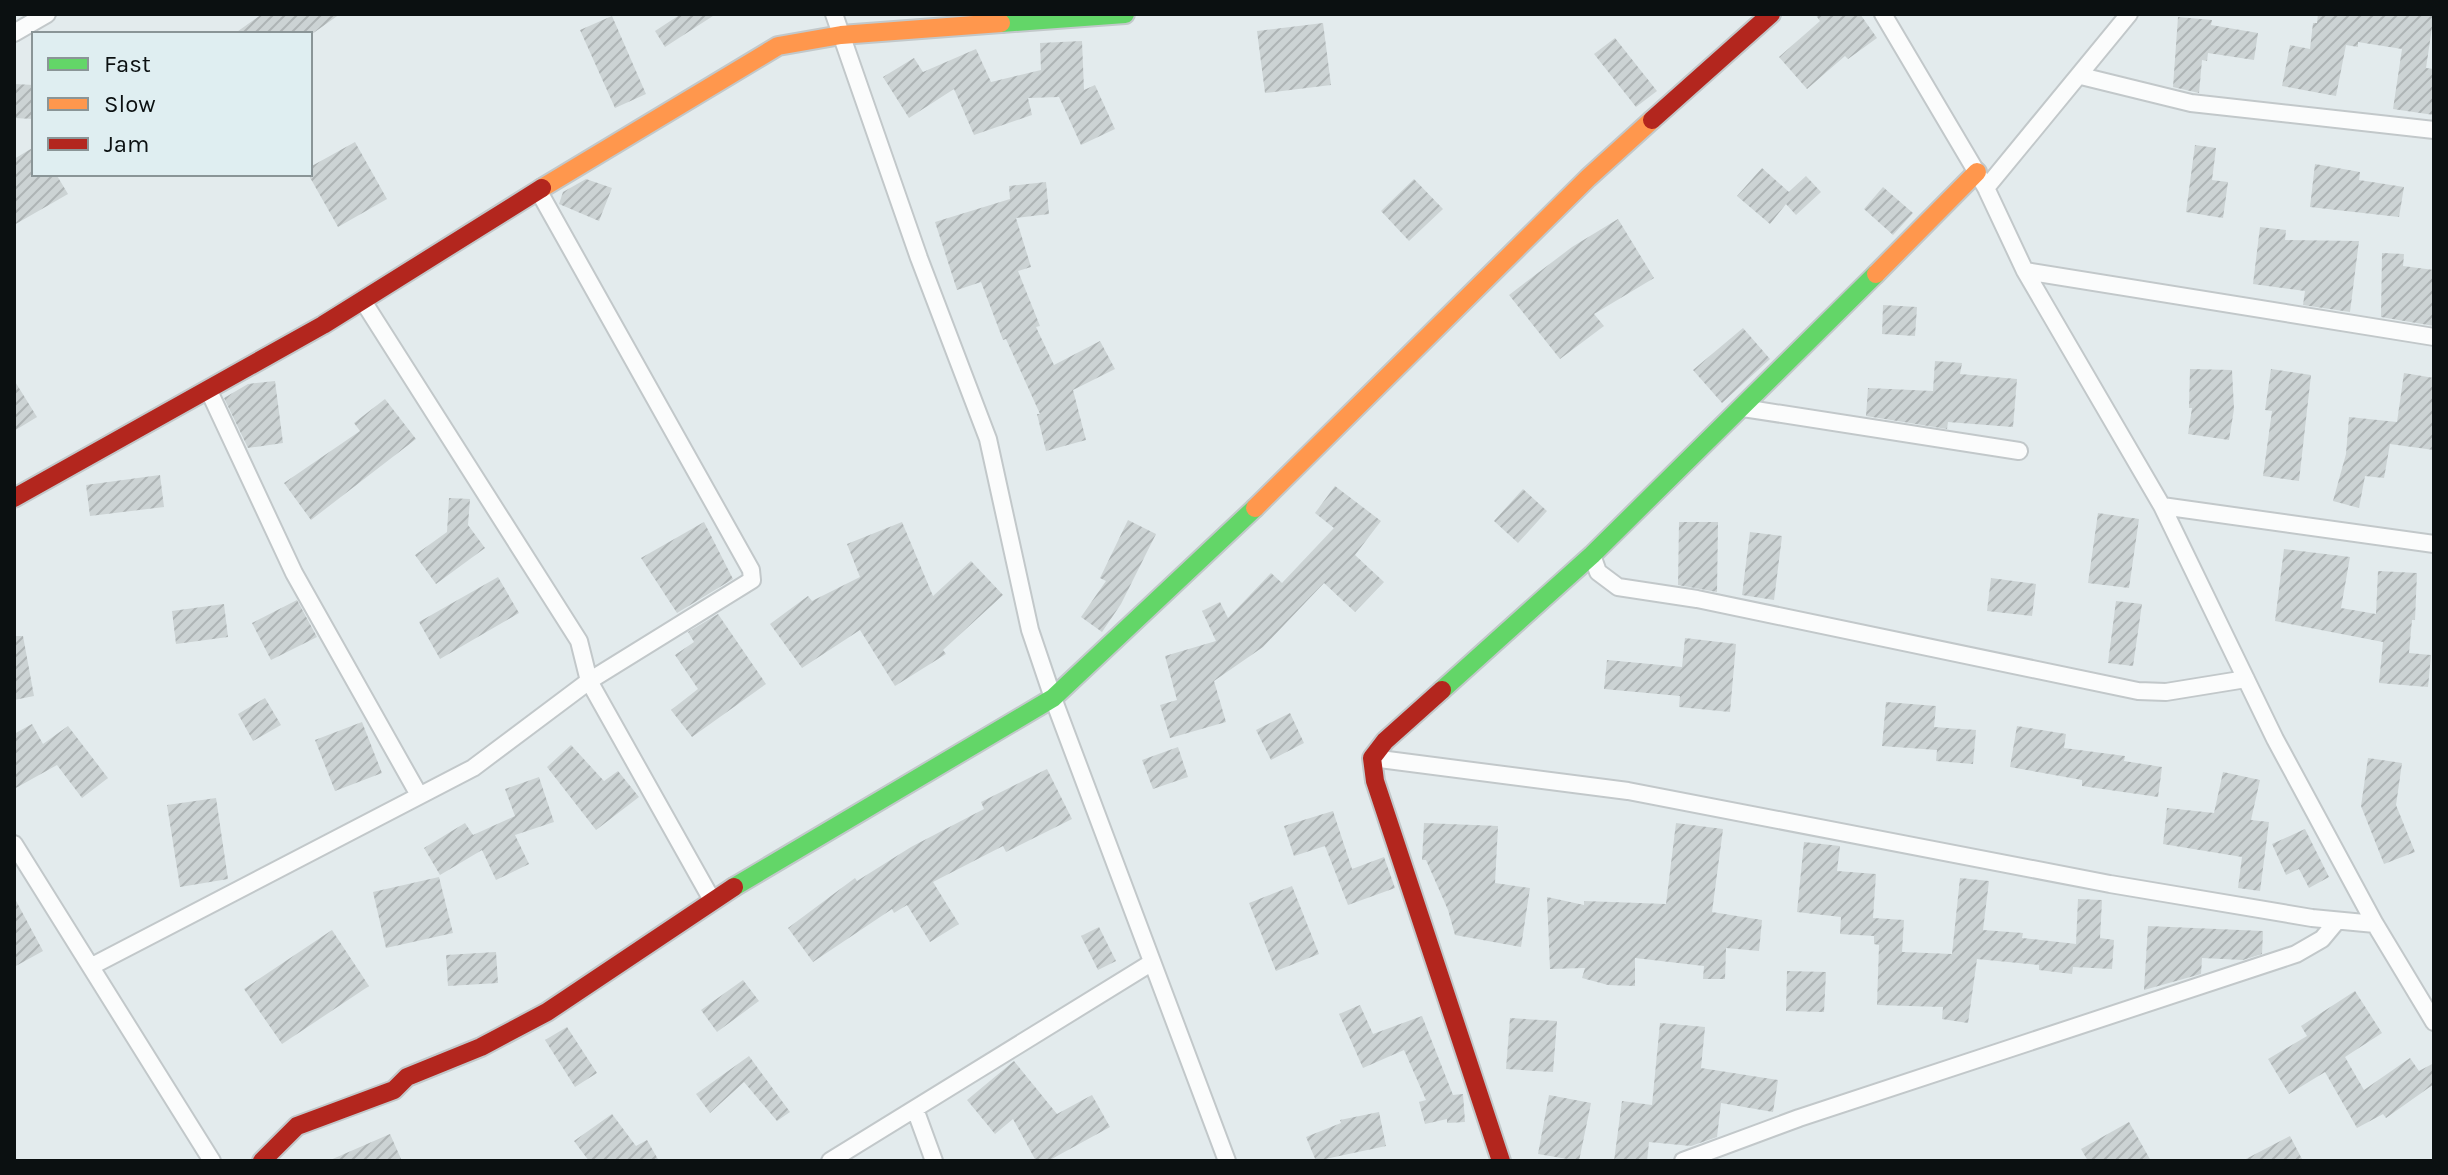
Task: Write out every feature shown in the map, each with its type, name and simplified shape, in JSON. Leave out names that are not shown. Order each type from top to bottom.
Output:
[{"type":"street","points":[[14,33],[47,14]]},
{"type":"street","points":[[834,14],[919,258],[988,439],[1030,630],[1053,698],[1227,1161]]},
{"type":"street","points":[[14,498],[363,301],[538,190],[778,46],[841,35],[1125,14]]},
{"type":"street","points":[[262,1161],[297,1126],[394,1090],[407,1077],[481,1047],[547,1012],[712,900],[1053,698],[1222,541],[1588,178],[1771,14]]},
{"type":"street","points":[[1883,14],[1981,180],[2025,271],[2162,506],[2246,679],[2375,924],[2434,1022]]},
{"type":"street","points":[[1501,1161],[1435,969],[1375,781],[1372,758],[1385,741],[1592,555],[1981,180],[2081,76],[2129,14]]},
{"type":"street","points":[[2081,76],[2191,103],[2434,130]]},
{"type":"street","points":[[92,966],[473,768],[589,681],[743,589],[753,575],[538,190]]},
{"type":"street","points":[[2025,271],[2434,337]]},
{"type":"street","points":[[363,301],[579,641],[589,681],[712,900]]},
{"type":"street","points":[[208,389],[294,573],[419,795]]},
{"type":"street","points":[[1743,408],[2019,451]]},
{"type":"street","points":[[2162,506],[2434,544]]},
{"type":"street","points":[[1592,555],[1598,572],[1618,587],[1697,599],[2138,691],[2166,692],[2246,679]]},
{"type":"street","points":[[1372,758],[1628,791],[2110,884],[2337,921],[2375,924]]},
{"type":"street","points":[[14,844],[212,1161]]},
{"type":"street","points":[[1687,1160],[1799,1118],[2296,954],[2322,939],[2337,921]]},
{"type":"street","points":[[830,1161],[1151,963]]},
{"type":"street","points":[[915,1109],[934,1161]]},
{"type":"building","points":[[262,14],[340,14],[312,34],[237,32]]},
{"type":"building","points":[[681,14],[716,14],[665,47],[655,31]]},
{"type":"building","points":[[1815,14],[1860,14],[1877,38],[1848,59],[1845,56],[1807,89],[1779,57],[1820,21]]},
{"type":"building","points":[[2318,14],[2434,14],[2426,68],[2434,69],[2434,115],[2393,109],[2402,49],[2358,42],[2358,47],[2346,45],[2336,96],[2282,86],[2290,45],[2310,49],[2313,23],[2317,23]]},
{"type":"building","points":[[612,16],[646,94],[615,108],[580,30]]},
{"type":"building","points":[[2178,17],[2212,20],[2211,25],[2258,33],[2254,60],[2208,53],[2207,61],[2202,60],[2199,93],[2173,87]]},
{"type":"building","points":[[1323,23],[1331,85],[1265,93],[1257,31]]},
{"type":"building","points":[[1615,38],[1657,91],[1636,107],[1594,54]]},
{"type":"building","points":[[1082,41],[1084,90],[1095,85],[1115,129],[1081,145],[1059,97],[1028,98],[1032,115],[974,135],[954,89],[909,118],[883,77],[914,58],[923,72],[976,49],[991,82],[1041,70],[1040,43]]},
{"type":"building","points":[[14,84],[32,85],[32,119],[14,118]]},
{"type":"building","points":[[355,142],[387,199],[338,227],[309,176],[312,176],[312,166]]},
{"type":"building","points":[[2195,145],[2216,148],[2212,180],[2228,182],[2223,218],[2186,212]]},
{"type":"building","points":[[32,148],[32,176],[57,176],[68,194],[14,225],[14,159]]},
{"type":"building","points":[[2315,164],[2360,172],[2359,180],[2404,187],[2399,217],[2310,207]]},
{"type":"building","points":[[1762,168],[1789,192],[1806,176],[1821,192],[1796,215],[1786,204],[1770,224],[1737,196]]},
{"type":"building","points":[[586,179],[612,188],[599,221],[559,204],[563,192]]},
{"type":"building","points":[[1414,179],[1443,209],[1409,241],[1381,211]]},
{"type":"building","points":[[1046,182],[1049,214],[1016,218],[1031,267],[1018,271],[1040,326],[1036,327],[1054,365],[1100,341],[1115,369],[1073,390],[1086,440],[1046,451],[1037,414],[1040,414],[1006,339],[1003,340],[981,282],[957,290],[935,222],[1010,199],[1009,186]]},
{"type":"building","points":[[1883,187],[1913,213],[1893,235],[1864,209]]},
{"type":"building","points":[[1618,219],[1654,278],[1594,314],[1604,326],[1560,359],[1509,295],[1572,247]]},
{"type":"building","points":[[2260,227],[2286,230],[2285,240],[2359,241],[2350,312],[2303,305],[2305,291],[2253,284]]},
{"type":"building","points":[[2382,253],[2404,254],[2403,266],[2434,270],[2434,326],[2381,317]]},
{"type":"building","points":[[1883,305],[1917,307],[1915,336],[1882,334]]},
{"type":"building","points":[[1743,328],[1770,359],[1722,403],[1693,370]]},
{"type":"building","points":[[1935,361],[1962,363],[1960,374],[2017,379],[2013,427],[1948,422],[1947,429],[1866,416],[1868,388],[1933,391]]},
{"type":"building","points":[[2190,369],[2232,370],[2234,409],[2229,440],[2188,434],[2192,408],[2189,408]]},
{"type":"building","points":[[2271,369],[2311,375],[2299,481],[2263,476],[2272,411],[2265,410]]},
{"type":"building","points":[[2404,373],[2434,378],[2434,450],[2390,444],[2384,478],[2365,476],[2359,508],[2333,501],[2346,454],[2349,417],[2397,422]]},
{"type":"building","points":[[14,380],[37,417],[14,431]]},
{"type":"building","points":[[275,381],[283,443],[248,448],[224,398],[248,384]]},
{"type":"building","points":[[385,399],[416,439],[311,520],[284,483],[360,431],[354,423]]},
{"type":"building","points":[[160,475],[164,507],[90,516],[86,485]]},
{"type":"building","points":[[1335,486],[1381,521],[1355,555],[1384,582],[1355,612],[1324,583],[1263,647],[1214,681],[1226,722],[1170,738],[1160,705],[1177,700],[1165,656],[1216,641],[1202,611],[1220,602],[1228,618],[1271,573],[1282,583],[1334,528],[1315,513]]},
{"type":"building","points":[[1523,489],[1547,511],[1518,543],[1494,521]]},
{"type":"building","points":[[449,498],[470,499],[468,525],[485,548],[436,584],[415,555],[447,532]]},
{"type":"building","points":[[2098,513],[2139,519],[2129,588],[2088,583]]},
{"type":"building","points":[[1128,520],[1156,534],[1121,604],[1102,632],[1081,617],[1106,581],[1100,578]]},
{"type":"building","points":[[704,522],[733,579],[677,613],[641,558]]},
{"type":"building","points":[[902,522],[933,596],[971,561],[1003,595],[943,650],[946,654],[895,686],[860,630],[802,668],[770,624],[808,596],[812,601],[860,577],[847,544]]},
{"type":"building","points":[[1679,522],[1718,522],[1717,592],[1678,585]]},
{"type":"building","points":[[1750,532],[1782,536],[1774,600],[1742,595]]},
{"type":"building","points":[[2284,549],[2350,557],[2341,608],[2376,614],[2378,571],[2417,573],[2415,620],[2412,620],[2409,653],[2431,655],[2428,687],[2379,683],[2383,642],[2275,621]]},
{"type":"building","points":[[498,577],[519,613],[440,659],[419,622]]},
{"type":"building","points":[[1991,578],[2036,584],[2032,616],[1987,611]]},
{"type":"building","points":[[297,600],[317,637],[271,660],[252,623]]},
{"type":"building","points":[[2116,601],[2142,604],[2133,666],[2108,663]]},
{"type":"building","points":[[224,604],[228,637],[176,644],[172,611]]},
{"type":"building","points":[[718,614],[766,684],[692,737],[671,710],[698,689],[675,655],[694,642],[688,632]]},
{"type":"building","points":[[14,636],[23,636],[34,696],[14,700]]},
{"type":"building","points":[[1685,638],[1736,644],[1730,712],[1679,707],[1680,696],[1604,689],[1607,660],[1682,667]]},
{"type":"building","points":[[265,698],[281,725],[253,741],[238,714]]},
{"type":"building","points":[[1886,702],[1936,706],[1934,727],[1976,730],[1973,764],[1936,761],[1937,750],[1882,746]]},
{"type":"building","points":[[1290,713],[1304,743],[1271,760],[1256,730]]},
{"type":"building","points":[[362,722],[382,773],[335,791],[315,740]]},
{"type":"building","points":[[32,724],[43,744],[68,726],[108,778],[82,798],[57,765],[14,789],[14,734]]},
{"type":"building","points":[[2017,726],[2066,734],[2064,748],[2125,756],[2124,761],[2162,767],[2158,797],[2082,786],[2082,780],[2010,767]]},
{"type":"building","points":[[571,745],[604,781],[618,771],[639,797],[596,830],[547,767]]},
{"type":"building","points":[[1178,747],[1188,777],[1153,789],[1142,760]]},
{"type":"building","points":[[2368,758],[2402,763],[2396,805],[2415,852],[2384,864],[2361,806]]},
{"type":"building","points":[[1047,769],[1072,819],[1006,852],[1003,846],[933,882],[959,924],[930,942],[907,905],[894,913],[892,909],[813,962],[788,928],[855,878],[857,881],[911,847],[984,809],[981,802]]},
{"type":"building","points":[[2223,772],[2260,780],[2251,820],[2269,822],[2260,891],[2238,888],[2242,857],[2163,844],[2167,808],[2214,813]]},
{"type":"building","points":[[539,777],[554,822],[515,835],[529,864],[496,880],[482,850],[440,875],[424,848],[465,823],[473,835],[515,816],[505,789]]},
{"type":"building","points":[[216,798],[228,879],[180,887],[167,805]]},
{"type":"building","points":[[1333,811],[1352,869],[1384,857],[1395,888],[1348,905],[1325,846],[1294,856],[1284,826]]},
{"type":"building","points":[[1424,823],[1498,826],[1495,883],[1530,888],[1521,947],[1455,935],[1448,910],[1426,860],[1422,860]]},
{"type":"building","points":[[1676,823],[1723,829],[1712,912],[1762,920],[1759,951],[1726,948],[1725,979],[1703,979],[1704,966],[1635,958],[1635,986],[1608,985],[1582,978],[1585,968],[1550,969],[1547,897],[1584,905],[1584,901],[1666,904]]},
{"type":"building","points":[[2305,829],[2329,877],[2309,888],[2299,869],[2286,875],[2272,844]]},
{"type":"building","points":[[1804,842],[1840,846],[1837,871],[1876,874],[1873,918],[1904,920],[1902,952],[1952,954],[1960,878],[1989,881],[1983,930],[2023,933],[2022,938],[2076,944],[2078,899],[2102,900],[2100,938],[2114,940],[2112,969],[2073,967],[2072,974],[2039,970],[2039,965],[1977,959],[1968,1023],[1942,1019],[1943,1007],[1877,1005],[1879,945],[1874,944],[1874,936],[1840,934],[1841,917],[1797,912]]},
{"type":"building","points":[[439,877],[453,933],[386,948],[373,892]]},
{"type":"building","points":[[1292,886],[1319,954],[1276,971],[1249,903]]},
{"type":"building","points":[[14,897],[43,951],[14,967]]},
{"type":"building","points":[[2148,926],[2263,931],[2262,954],[2243,960],[2202,958],[2201,974],[2144,990]]},
{"type":"building","points":[[1099,927],[1116,961],[1098,970],[1081,936]]},
{"type":"building","points":[[332,930],[369,986],[282,1044],[244,989]]},
{"type":"building","points":[[496,952],[498,983],[448,986],[446,955]]},
{"type":"building","points":[[1787,971],[1826,972],[1824,1012],[1786,1011]]},
{"type":"building","points":[[743,980],[759,1001],[717,1032],[701,1010]]},
{"type":"building","points":[[2355,991],[2382,1033],[2345,1057],[2364,1090],[2410,1058],[2419,1071],[2434,1063],[2434,1084],[2386,1118],[2383,1114],[2357,1128],[2325,1072],[2289,1094],[2268,1059],[2307,1036],[2301,1026]]},
{"type":"building","points":[[1360,1005],[1373,1034],[1422,1016],[1453,1095],[1463,1094],[1465,1122],[1447,1123],[1447,1119],[1425,1124],[1419,1102],[1426,1100],[1404,1050],[1363,1068],[1339,1014]]},
{"type":"building","points":[[1510,1018],[1557,1021],[1553,1072],[1506,1069]]},
{"type":"building","points":[[1660,1023],[1705,1027],[1701,1068],[1778,1080],[1773,1112],[1721,1103],[1717,1137],[1691,1146],[1649,1142],[1647,1161],[1614,1161],[1622,1101],[1652,1105]]},
{"type":"building","points":[[567,1027],[597,1073],[575,1087],[545,1040]]},
{"type":"building","points":[[749,1056],[790,1112],[777,1121],[744,1082],[710,1113],[696,1094]]},
{"type":"building","points":[[1014,1061],[1057,1114],[1092,1095],[1110,1127],[1048,1161],[1036,1161],[1013,1119],[995,1134],[967,1100]]},
{"type":"building","points":[[1549,1095],[1591,1103],[1579,1161],[1538,1154]]},
{"type":"building","points":[[1379,1112],[1386,1146],[1316,1161],[1306,1137],[1341,1123],[1340,1120]]},
{"type":"building","points":[[612,1114],[636,1146],[647,1140],[659,1161],[589,1161],[574,1141]]},
{"type":"building","points":[[2129,1122],[2151,1161],[2088,1161],[2081,1149]]},
{"type":"building","points":[[390,1134],[402,1161],[328,1161]]},
{"type":"building","points":[[2290,1136],[2303,1161],[2242,1161]]},
{"type":"traffic: fast","points":[[1001,23],[1125,14]]},
{"type":"traffic: fast","points":[[1442,690],[1592,555],[1876,274]]},
{"type":"traffic: fast","points":[[734,887],[1053,698],[1255,508]]},
{"type":"traffic: slow","points":[[542,188],[778,46],[841,35],[1001,23]]},
{"type":"traffic: slow","points":[[1255,508],[1588,178],[1652,120]]},
{"type":"traffic: slow","points":[[1876,274],[1977,172]]},
{"type":"traffic: jam","points":[[1652,120],[1771,14]]},
{"type":"traffic: jam","points":[[14,498],[323,325],[542,188]]},
{"type":"traffic: jam","points":[[1442,690],[1385,741],[1372,758],[1375,781],[1501,1161]]},
{"type":"traffic: jam","points":[[262,1161],[297,1126],[394,1090],[407,1077],[481,1047],[547,1012],[734,887]]}]
